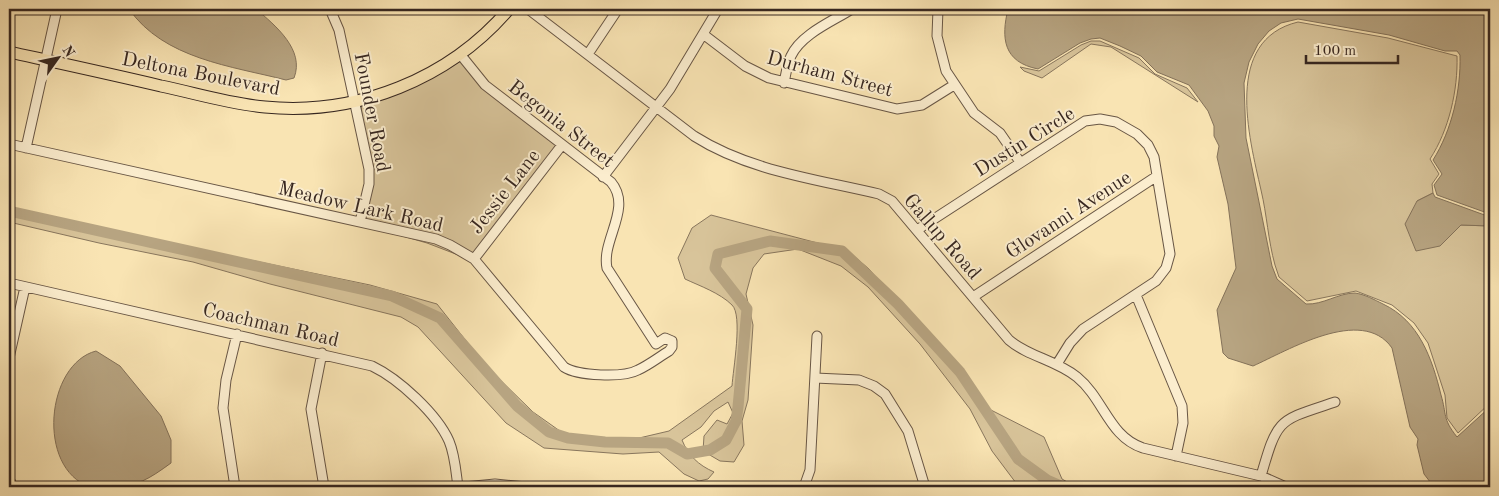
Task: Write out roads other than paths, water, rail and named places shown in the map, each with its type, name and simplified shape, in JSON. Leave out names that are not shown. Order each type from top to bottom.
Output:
[{"type":"main road","name":"Deltona Boulevard","points":[[9,52],[263,107],[303,108],[355,102],[413,82],[460,54],[490,29],[509,9]]},
{"type":"street","points":[[26,148],[57,9]]},
{"type":"street","name":"Founder Road","points":[[330,9],[339,30],[370,177],[360,222]]},
{"type":"street","name":"Gallup Road","points":[[528,9],[694,136],[736,159],[885,196],[897,206],[1016,346],[1057,364],[1086,385],[1123,438],[1136,446],[1261,476],[1286,487]]},
{"type":"street","points":[[588,54],[618,9]]},
{"type":"street","points":[[603,176],[656,108],[686,65],[718,9]]},
{"type":"street","points":[[784,83],[788,62],[796,48],[806,39],[852,9]]},
{"type":"street","points":[[938,9],[939,47],[946,71],[974,113],[1000,133],[1020,162]]},
{"type":"street","name":"Durham Street","points":[[703,34],[745,66],[769,78],[784,83],[906,109],[922,105],[954,85]]},
{"type":"street","name":"Begonia Street","points":[[460,54],[485,85],[603,176],[616,190],[619,204],[606,255],[607,268],[656,344],[665,338],[672,341]]},
{"type":"street","name":"Dustin Circle","points":[[917,230],[1079,124],[1100,119],[1116,122],[1142,138],[1151,151],[1170,254],[1161,275],[1076,335],[1057,364]]},
{"type":"street","name":"Meadow Lark Road","points":[[9,144],[436,239],[474,259],[564,367],[576,373],[628,374],[669,351],[672,347],[672,341]]},
{"type":"street","name":"Jessie Lane","points":[[474,259],[562,145]]},
{"type":"street","name":"Glovanni Avenue","points":[[973,297],[1157,176]]},
{"type":"street","name":"Coachman Road","points":[[9,283],[322,353],[372,366],[404,386],[449,442],[458,487]]},
{"type":"street","points":[[9,358],[25,287]]},
{"type":"street","points":[[1136,294],[1182,406],[1183,423],[1176,456]]},
{"type":"street","points":[[235,487],[223,408],[226,380],[237,334]]},
{"type":"street","points":[[804,487],[810,470],[817,336]]},
{"type":"street","points":[[322,353],[311,409],[324,487]]},
{"type":"street","points":[[815,378],[867,382],[885,394],[908,431],[925,487]]},
{"type":"street","points":[[1261,476],[1272,439],[1281,425],[1295,416],[1335,402]]},
{"type":"street","points":[[9,479],[13,487]]},
{"type":"street","points":[[464,487],[494,484],[526,487]]},
{"type":"waterway","points":[[9,211],[392,296],[440,318],[517,406],[549,432],[568,438],[605,442],[668,443],[687,454],[710,450],[726,440],[736,421],[747,309],[715,268],[718,254],[770,241],[842,251],[898,304],[960,372],[1018,459],[1047,480],[1063,487]]}]
